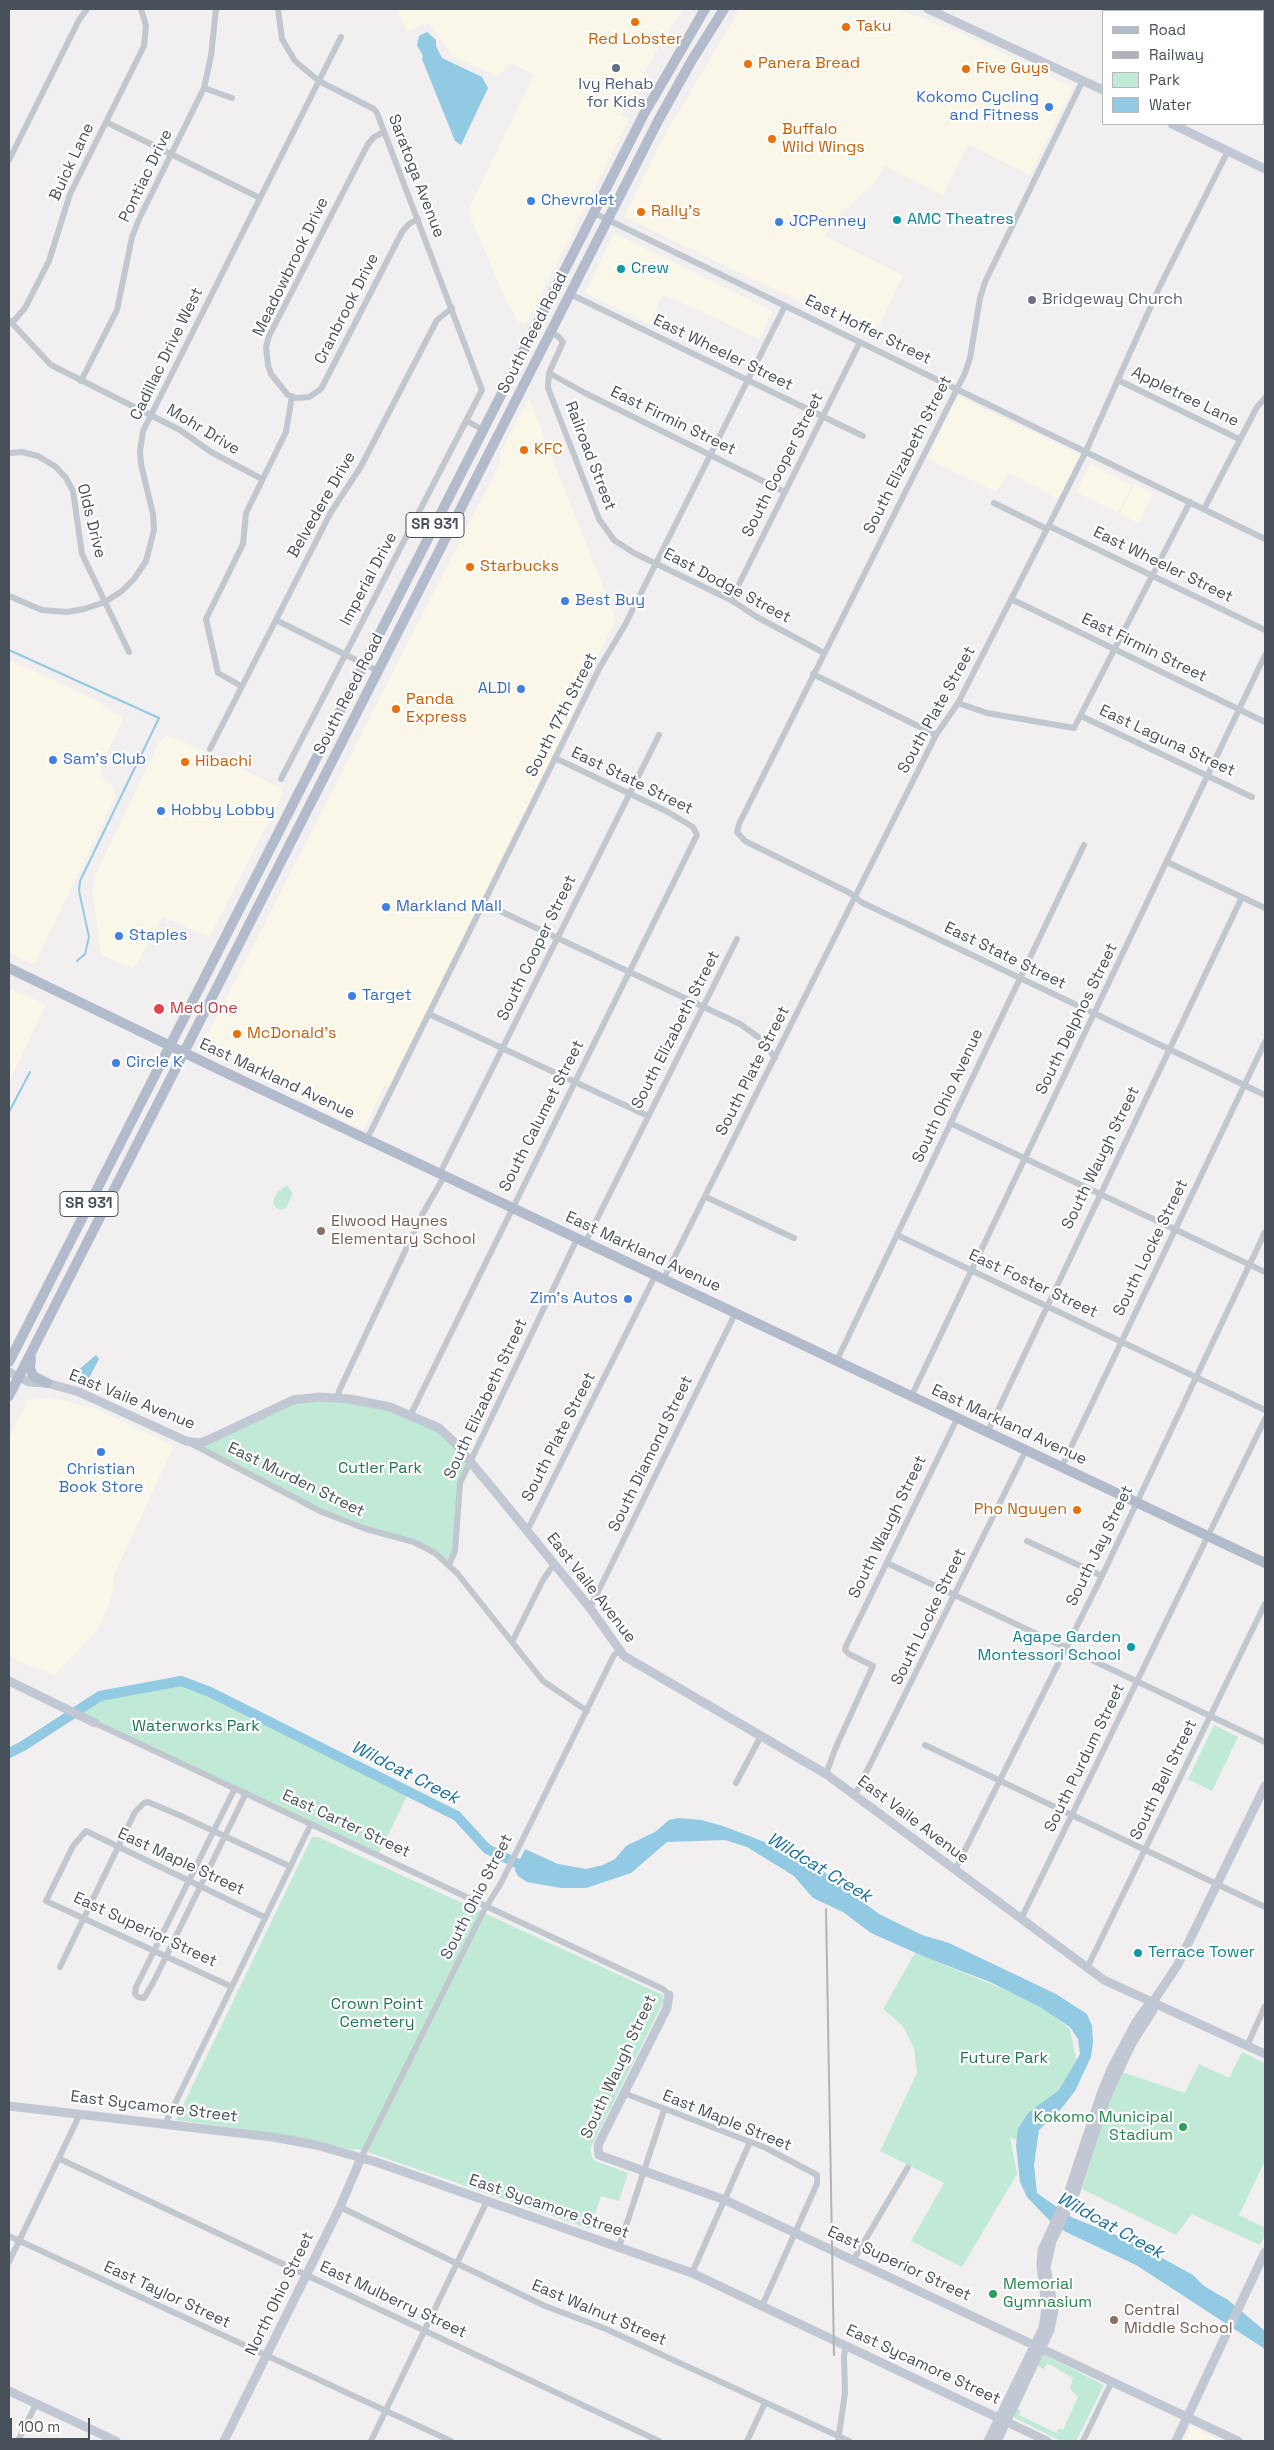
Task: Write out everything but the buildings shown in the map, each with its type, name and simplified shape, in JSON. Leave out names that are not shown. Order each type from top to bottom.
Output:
[{"type":"main road","name":"South Reed Road","points":[[9,1362],[644,114],[705,9]]},
{"type":"main road","name":"South Reed Road","points":[[9,1396],[608,220],[692,60],[724,9]]},
{"type":"main road","name":"East Markland Avenue","points":[[9,968],[170,1046],[1265,1563]]},
{"type":"main road","points":[[33,1350],[30,1368],[33,1376],[46,1383]]},
{"type":"street","points":[[9,160],[79,20],[87,9]]},
{"type":"street","name":"Buick Lane","points":[[10,322],[25,308],[49,260],[70,194],[144,46],[146,26],[141,9]]},
{"type":"street","name":"Pontiac Drive","points":[[81,381],[117,310],[132,238],[204,88],[211,56],[216,9]]},
{"type":"street","name":"Saratoga Avenue","points":[[278,9],[282,40],[295,61],[319,81],[374,109],[481,383],[481,392]]},
{"type":"street","points":[[928,9],[1102,90]]},
{"type":"street","name":"Cadillac Drive West","points":[[9,596],[24,604],[51,611],[84,609],[105,602],[122,591],[134,579],[146,561],[151,547],[153,514],[140,451],[143,431],[341,37]]},
{"type":"street","name":"South Elizabeth Street","points":[[738,834],[739,824],[957,388],[970,358],[980,298],[985,282],[1083,80]]},
{"type":"street","points":[[204,88],[232,98]]},
{"type":"street","points":[[106,122],[260,198]]},
{"type":"street","points":[[1174,125],[1265,169]]},
{"type":"street","name":"Meadowbrook Drive","points":[[292,396],[283,390],[268,365],[266,347],[368,144],[374,137],[384,132]]},
{"type":"street","name":"South Plate Street","points":[[527,1531],[660,1276],[706,1197],[936,735],[958,703],[1012,599],[1086,451],[1159,288],[1228,151]]},
{"type":"street","name":"East Hoffer Street","points":[[594,213],[1265,539]]},
{"type":"street","name":"Cranbrook Drive","points":[[292,396],[308,396],[321,389],[402,232],[409,224],[418,219]]},
{"type":"street","name":"East Wheeler Street","points":[[570,294],[863,436]]},
{"type":"street","name":"South 17th Street","points":[[367,1139],[600,667],[614,645],[785,306]]},
{"type":"street","name":"Belvedere Drive","points":[[210,749],[322,528],[360,468],[437,320],[452,308]]},
{"type":"street","name":"Mohr Drive","points":[[10,322],[51,365],[180,430],[211,452],[262,479]]},
{"type":"street","points":[[549,373],[562,342],[559,336],[551,332]]},
{"type":"street","name":"South Cooper Street","points":[[731,600],[860,342]]},
{"type":"street","name":"East Firmin Street","points":[[549,373],[585,393],[785,492]]},
{"type":"street","name":"Railroad Street","points":[[549,373],[548,388],[583,480],[605,531],[618,543]]},
{"type":"street","name":"Appletree Lane","points":[[1118,380],[1239,439]]},
{"type":"street","name":"Imperial Drive","points":[[281,779],[481,392]]},
{"type":"street","points":[[241,686],[218,673],[206,623],[209,611],[243,544],[246,513],[286,432],[292,396]]},
{"type":"street","points":[[1204,509],[1239,439],[1257,407],[1265,398]]},
{"type":"street","points":[[467,421],[483,430]]},
{"type":"street","name":"Olds Drive","points":[[9,453],[22,452],[38,456],[56,467],[66,478],[73,491],[82,554],[129,652]]},
{"type":"street","points":[[1081,716],[1190,502]]},
{"type":"street","name":"East Wheeler Street","points":[[994,503],[1152,575],[1265,630]]},
{"type":"street","name":"East Dodge Street","points":[[618,543],[731,600],[757,617],[824,653]]},
{"type":"street","name":"East Firmin Street","points":[[1012,599],[1265,722]]},
{"type":"street","points":[[276,620],[378,671]]},
{"type":"street","name":"South Delphos Street","points":[[912,1395],[1167,862],[1206,775],[1265,655]]},
{"type":"street","points":[[813,674],[936,735]]},
{"type":"street","name":"East Laguna Street","points":[[958,703],[987,713],[1066,728],[1074,728],[1081,716],[1252,797]]},
{"type":"street","name":"South Cooper Street","points":[[338,1398],[339,1390],[502,1048],[658,735]]},
{"type":"street","name":"East State Street","points":[[555,758],[666,812],[696,830]]},
{"type":"street","name":"South Calumet Street","points":[[411,1414],[696,839],[696,830]]},
{"type":"street","name":"East State Street","points":[[738,834],[745,842],[855,897],[1094,1014],[1265,1094]]},
{"type":"street","name":"South Ohio Avenue","points":[[837,1360],[1084,845]]},
{"type":"street","points":[[1167,862],[1265,908]]},
{"type":"street","name":"South Waugh Street","points":[[988,1431],[1242,897]]},
{"type":"street","points":[[484,903],[703,1006],[753,1032],[775,1058]]},
{"type":"street","name":"South Elizabeth Street","points":[[449,1565],[455,1551],[460,1483],[470,1460],[582,1239],[648,1116],[737,939]]},
{"type":"street","points":[[429,1014],[648,1116]]},
{"type":"street","name":"South Locke Street","points":[[1062,1466],[1265,1042]]},
{"type":"street","points":[[950,1123],[1265,1272]]},
{"type":"street","points":[[706,1197],[794,1238]]},
{"type":"street","name":"South Jay Street","points":[[955,1870],[1102,1576],[1265,1232]]},
{"type":"street","name":"East Foster Street","points":[[897,1236],[1265,1410]]},
{"type":"street","name":"South Diamond Street","points":[[590,1608],[736,1312]]},
{"type":"street","name":"East Vaile Avenue","points":[[9,1372],[29,1382],[46,1383],[79,1392],[186,1442],[200,1443],[208,1440],[293,1400],[319,1397],[374,1403],[411,1414],[443,1431],[470,1460],[590,1608],[619,1651],[644,1668],[826,1774],[1104,1980],[1265,2054]]},
{"type":"street","name":"South Waugh Street","points":[[826,1774],[836,1747],[873,1666],[845,1650],[958,1417]]},
{"type":"street","name":"South Purdum Street","points":[[1021,1919],[1265,1419]]},
{"type":"street","name":"East Murden Street","points":[[186,1442],[322,1512],[366,1529],[414,1542],[435,1553],[449,1565]]},
{"type":"street","name":"South Locke Street","points":[[855,1795],[1026,1450]]},
{"type":"street","points":[[1027,1541],[1102,1576]]},
{"type":"street","points":[[887,1563],[1265,1742]]},
{"type":"street","points":[[512,1642],[543,1580],[554,1564]]},
{"type":"street","points":[[449,1565],[550,1687],[587,1711]]},
{"type":"street","name":"South Bell Street","points":[[1087,1968],[1265,1604]]},
{"type":"street","name":"South Ohio Street","points":[[361,2158],[486,1907],[501,1883],[614,1655],[619,1651]]},
{"type":"street","name":"East Carter Street","points":[[9,1681],[663,1990],[669,1995]]},
{"type":"street","points":[[736,1783],[761,1736]]},
{"type":"street","points":[[925,1745],[1265,1907]]},
{"type":"street","points":[[988,2441],[1002,2420],[1053,2318],[1046,2267],[1049,2239],[1071,2195],[1107,2096],[1132,2042],[1153,2010],[1153,2002],[1177,1966],[1265,1786]]},
{"type":"street","points":[[235,1788],[136,1987],[135,1994],[138,1997],[144,1998],[246,1793]]},
{"type":"street","points":[[60,1967],[140,1804],[148,1802],[289,1866]]},
{"type":"street","points":[[165,2124],[230,1986],[311,1824]]},
{"type":"street","name":"East Maple Street","points":[[46,1901],[73,1846],[86,1831],[264,1917]]},
{"type":"street","name":"East Superior Street","points":[[46,1901],[230,1986]]},
{"type":"street","name":"South Waugh Street","points":[[596,2152],[667,2008],[669,1995]]},
{"type":"street","points":[[1247,2046],[1265,2006]]},
{"type":"street","name":"East Maple Street","points":[[624,2093],[750,2142],[811,2170],[818,2177],[817,2184],[796,2232]]},
{"type":"street","name":"East Sycamore Street","points":[[9,2106],[273,2137],[361,2158],[692,2274],[1047,2441]]},
{"type":"street","points":[[619,2247],[664,2110]]},
{"type":"street","points":[[9,2262],[80,2114]]},
{"type":"street","points":[[692,2274],[750,2142]]},
{"type":"street","name":"East Superior Street","points":[[596,2152],[724,2200],[796,2232],[1238,2441]]},
{"type":"street","name":"North Ohio Street","points":[[224,2441],[340,2207],[361,2158]]},
{"type":"street","name":"East Mulberry Street","points":[[60,2159],[659,2441]]},
{"type":"street","points":[[854,2259],[908,2167]]},
{"type":"street","points":[[371,2441],[486,2201]]},
{"type":"street","name":"East Walnut Street","points":[[340,2207],[545,2306],[606,2329],[838,2438],[850,2441]]},
{"type":"street","points":[[762,2306],[796,2232]]},
{"type":"street","name":"East Taylor Street","points":[[9,2236],[451,2441]]},
{"type":"street","points":[[1176,2441],[1265,2252]]},
{"type":"street","points":[[838,2438],[845,2393],[844,2356],[846,2346]]},
{"type":"street","points":[[1083,2441],[1112,2381]]},
{"type":"street","points":[[9,2391],[116,2441]]},
{"type":"street","points":[[747,2441],[765,2403]]},
{"type":"street","points":[[18,2441],[36,2404]]},
{"type":"street","points":[[997,2441],[1002,2420]]},
{"type":"shaded area","points":[[398,9],[683,9],[656,52],[622,115],[612,111],[629,120],[526,324],[519,322],[508,305],[468,211],[534,74],[511,63],[498,77],[453,57],[429,23],[406,31]]},
{"type":"shaded area","points":[[740,9],[897,9],[956,31],[1073,87],[1030,175],[968,145],[943,195],[885,166],[872,186],[833,220],[825,236],[903,275],[874,337],[624,217],[663,138]]},
{"type":"shaded area","points":[[614,233],[772,311],[759,339],[663,294],[649,324],[585,293]]},
{"type":"shaded area","points":[[958,396],[1080,455],[1058,499],[1008,473],[996,492],[927,458]]},
{"type":"shaded area","points":[[529,398],[616,620],[584,682],[570,723],[388,1088],[384,1086],[363,1130],[289,1093],[279,1081],[214,1051],[206,1038],[501,461],[499,455]]},
{"type":"shaded area","points":[[1090,463],[1132,485],[1118,513],[1076,492]]},
{"type":"shaded area","points":[[1134,484],[1153,494],[1139,523],[1119,514]]},
{"type":"shaded area","points":[[9,659],[94,700],[121,716],[122,722],[100,767],[101,776],[116,790],[116,796],[36,961],[31,964],[9,953]]},
{"type":"shaded area","points":[[169,735],[282,788],[283,793],[209,938],[163,916],[134,969],[101,954],[92,889],[96,874],[159,742]]},
{"type":"shaded area","points":[[9,987],[46,1005],[9,1082]]},
{"type":"shaded area","points":[[49,1397],[93,1408],[174,1446],[114,1575],[113,1593],[99,1628],[54,1676],[9,1656],[9,1438],[28,1401]]},
{"type":"shaded area","points":[[1192,2427],[1222,2441],[1184,2441]]},
{"type":"green space","points":[[287,1185],[293,1194],[286,1208],[281,1210],[275,1207],[273,1202],[277,1192]]},
{"type":"green space","name":"Cutler Park","points":[[338,1398],[424,1420],[470,1460],[460,1483],[456,1541],[449,1565],[423,1546],[356,1526],[201,1448],[200,1443],[280,1405]]},
{"type":"green space","name":"Waterworks Park","points":[[181,1681],[210,1692],[409,1792],[378,1855],[74,1713],[100,1696]]},
{"type":"green space","points":[[1214,1725],[1238,1737],[1212,1791],[1188,1779]]},
{"type":"green space","name":"Crown Point Cemetery","points":[[312,1837],[318,1837],[663,1995],[664,2001],[590,2149],[593,2160],[628,2173],[619,2201],[601,2196],[590,2229],[359,2149],[353,2150],[274,2133],[176,2120]]},
{"type":"green space","name":"Future Park","points":[[915,1953],[1040,2004],[1070,2029],[1078,2069],[1023,2143],[1010,2137],[1017,2174],[962,2267],[911,2241],[944,2183],[880,2151],[917,2073],[914,2048],[902,2025],[883,2009]]},
{"type":"green space","name":"Kokomo Municipal Stadium","points":[[1242,2052],[1265,2063],[1265,2161],[1239,2215],[1265,2228],[1265,2235],[1260,2245],[1192,2214],[1176,2235],[1082,2189],[1112,2093],[1122,2072],[1185,2093],[1199,2064],[1229,2078]]},
{"type":"green space","points":[[1042,2354],[1104,2385],[1076,2441],[1061,2441],[1011,2416]],"holes":[[[1047,2363],[1073,2378],[1070,2389],[1078,2397],[1063,2430],[1059,2428],[1056,2433],[1019,2415],[1021,2411],[1018,2409],[1038,2366],[1044,2369]]]},
{"type":"water","points":[[427,32],[436,40],[436,46],[442,58],[482,77],[488,88],[461,145],[455,141],[422,59],[423,56],[417,45],[419,36]]},
{"type":"water","points":[[96,1355],[99,1359],[88,1380],[80,1379],[76,1372]]},
{"type":"water","points":[[678,1818],[701,1820],[723,1826],[775,1846],[814,1864],[879,1914],[922,1935],[949,1943],[1056,1994],[1087,2014],[1092,2026],[1093,2042],[1091,2057],[1075,2091],[1061,2109],[1039,2130],[1034,2165],[1037,2193],[1071,2217],[1133,2242],[1193,2275],[1204,2286],[1228,2300],[1265,2331],[1265,2349],[1136,2265],[1066,2232],[1049,2220],[1027,2197],[1020,2182],[1016,2145],[1018,2129],[1028,2113],[1059,2090],[1080,2054],[1078,2039],[1070,2027],[1040,2007],[990,1982],[925,1957],[871,1933],[843,1912],[813,1898],[794,1876],[747,1847],[725,1840],[667,1842],[631,1873],[586,1888],[561,1888],[527,1882],[518,1876],[515,1870],[525,1849],[558,1864],[586,1869],[603,1865],[615,1859],[626,1846],[655,1832],[669,1820]]},
{"type":"waterway","points":[[9,650],[159,718],[80,881],[79,891],[89,937],[85,954],[77,961]]},
{"type":"waterway","points":[[9,1112],[30,1072]]},
{"type":"waterway","name":"Wildcat Creek","points":[[9,1753],[100,1696],[181,1681],[210,1692],[457,1816],[487,1849],[529,1869]]},
{"type":"railway","points":[[826,1909],[834,2355]]},
{"type":"place","name":"Red Lobster","points":[[635,22]]},
{"type":"place","name":"Taku","points":[[846,27]]},
{"type":"place","name":"Panera Bread","points":[[748,64]]},
{"type":"place","name":"Ivy Rehab for Kids","points":[[616,68]]},
{"type":"place","name":"Five Guys","points":[[966,69]]},
{"type":"place","name":"Kokomo Cycling and Fitness","points":[[1049,107]]},
{"type":"place","name":"Buffalo Wild Wings","points":[[772,139]]},
{"type":"place","name":"Chevrolet","points":[[531,201]]},
{"type":"place","name":"Rally's","points":[[641,212]]},
{"type":"place","name":"AMC Theatres","points":[[897,220]]},
{"type":"place","name":"JCPenney","points":[[779,222]]},
{"type":"place","name":"Crew","points":[[621,269]]},
{"type":"place","name":"Bridgeway Church","points":[[1032,300]]},
{"type":"place","name":"KFC","points":[[524,450]]},
{"type":"place","name":"Starbucks","points":[[470,567]]},
{"type":"place","name":"Best Buy","points":[[565,601]]},
{"type":"place","name":"ALDI","points":[[521,689]]},
{"type":"place","name":"Panda Express","points":[[396,709]]},
{"type":"place","name":"Sam's Club","points":[[53,760]]},
{"type":"place","name":"Hibachi","points":[[185,762]]},
{"type":"place","name":"Hobby Lobby","points":[[161,811]]},
{"type":"place","name":"Markland Mall","points":[[386,907]]},
{"type":"place","name":"Staples","points":[[119,936]]},
{"type":"place","name":"Target","points":[[352,996]]},
{"type":"place","name":"Med One","points":[[159,1009]]},
{"type":"place","name":"McDonald's","points":[[237,1034]]},
{"type":"place","name":"Circle K","points":[[116,1063]]},
{"type":"place","name":"Elwood Haynes Elementary School","points":[[321,1231]]},
{"type":"place","name":"Zim's Autos","points":[[628,1299]]},
{"type":"place","name":"Christian Book Store","points":[[101,1452]]},
{"type":"place","name":"Pho Nguyen","points":[[1077,1510]]},
{"type":"place","name":"Agape Garden Montessori School","points":[[1131,1647]]},
{"type":"place","name":"Terrace Tower","points":[[1138,1953]]},
{"type":"place","name":"Kokomo Municipal Stadium","points":[[1183,2127]]},
{"type":"place","name":"Memorial Gymnasium","points":[[993,2294]]},
{"type":"place","name":"Central Middle School","points":[[1114,2320]]}]
